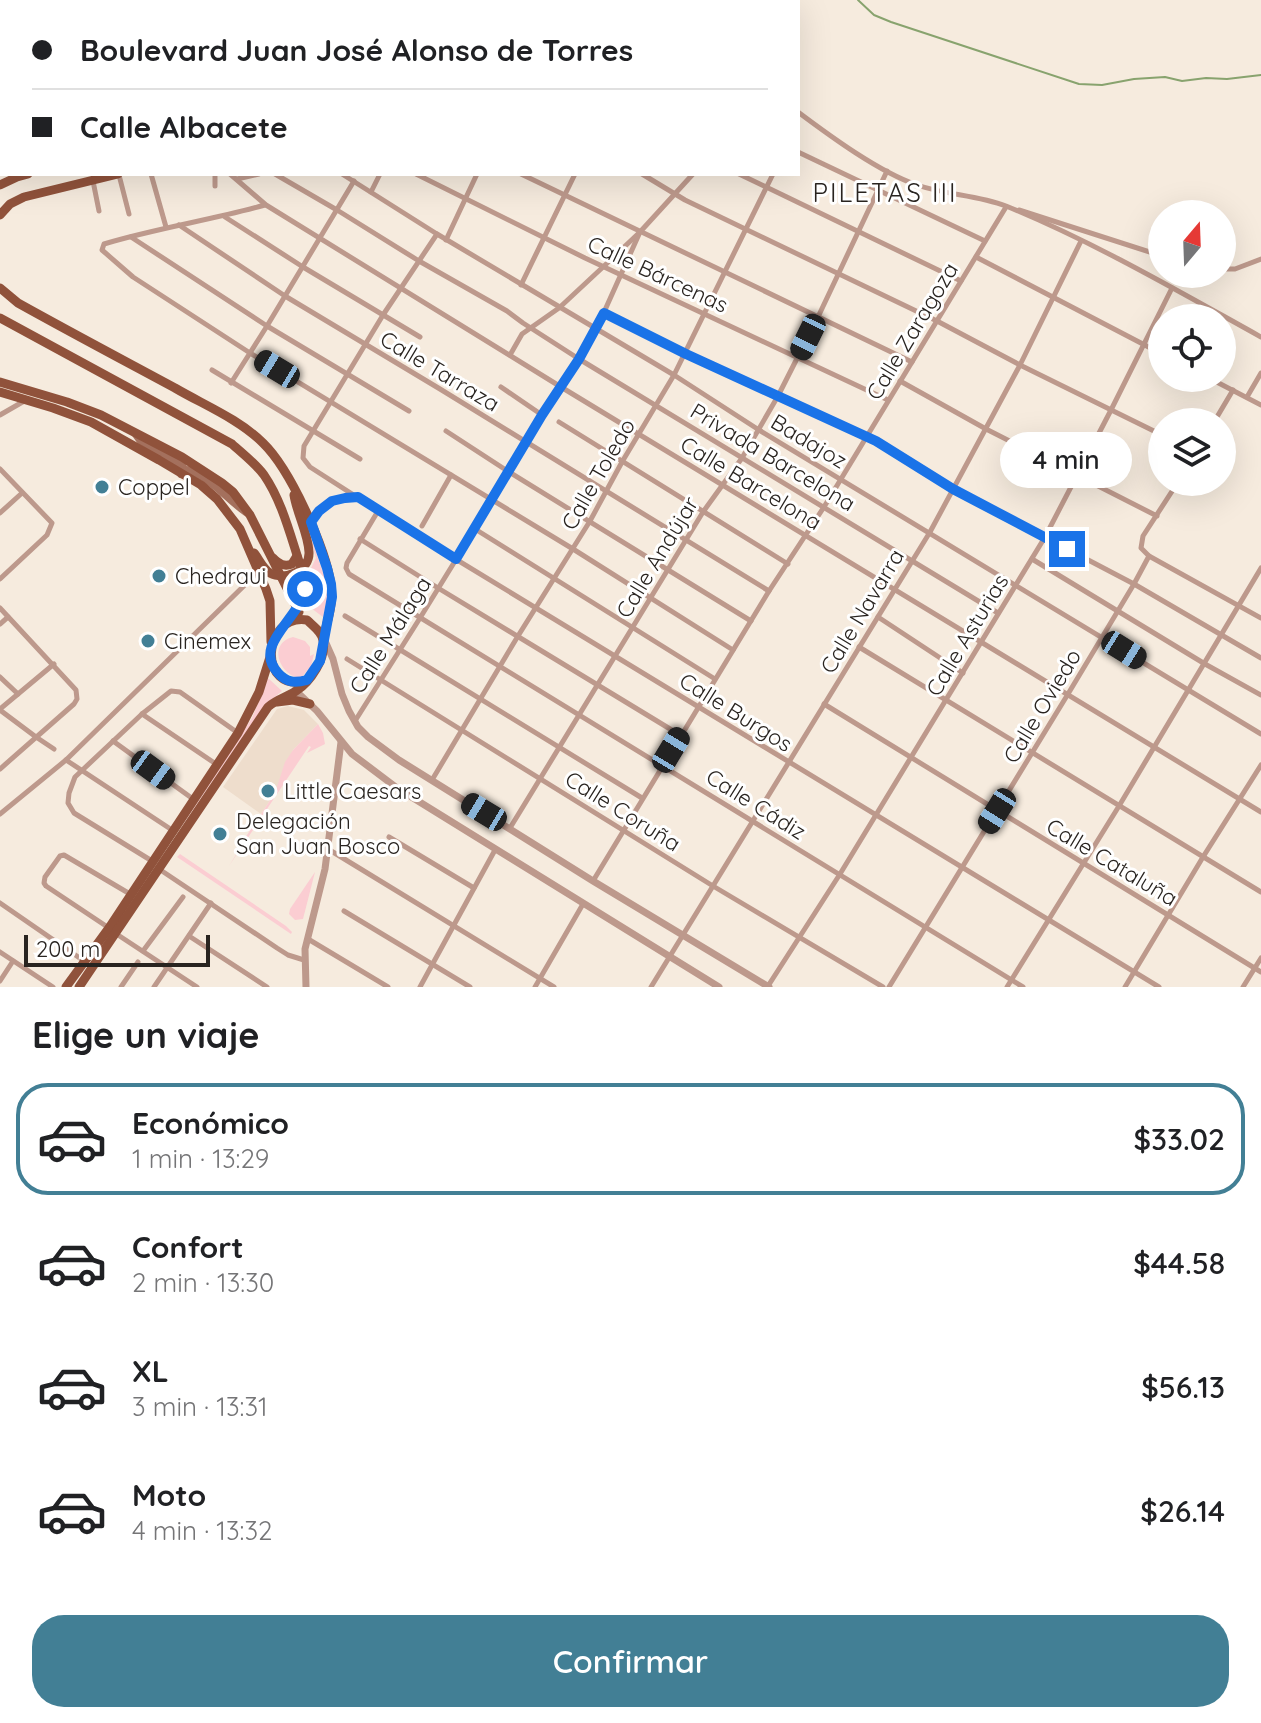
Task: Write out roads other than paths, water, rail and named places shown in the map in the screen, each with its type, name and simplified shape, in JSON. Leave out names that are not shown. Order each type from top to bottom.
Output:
[{"type":"main road","points":[[0,185],[23,176]]},
{"type":"main road","points":[[0,215],[10,204],[24,197],[109,176]]},
{"type":"main road","points":[[0,288],[18,303],[248,430],[284,468],[311,522],[331,584],[332,597],[320,661],[296,691],[273,703],[257,723],[156,865],[79,981],[66,987]]},
{"type":"main road","points":[[0,318],[232,444],[263,475],[280,507],[305,582],[297,609],[271,643]]},
{"type":"main road","points":[[0,382],[101,415],[205,470],[233,492],[260,533],[297,609],[323,639]]},
{"type":"main road","points":[[0,392],[91,422],[201,485],[217,499],[240,529],[270,601],[270,657],[259,692],[238,733],[173,830],[156,865],[130,894],[112,930],[84,961],[79,981]]},
{"type":"main road","points":[[135,433],[140,440],[179,464],[183,474]]},
{"type":"main road","points":[[183,474],[191,471],[202,476],[250,515]]},
{"type":"main road","points":[[246,544],[269,573],[293,574],[302,569],[309,554],[292,484]]},
{"type":"main road","points":[[270,556],[285,565],[292,564],[297,556]]},
{"type":"main road","points":[[287,623],[307,620]]},
{"type":"main road","points":[[270,657],[276,671],[289,681],[307,680]]},
{"type":"main road","points":[[273,703],[293,700],[310,704]]},
{"type":"street","points":[[800,113],[887,171],[915,184],[1040,216],[1148,252]]},
{"type":"street","points":[[800,153],[985,241]]},
{"type":"street","name":"Calle Andújar","points":[[510,828],[703,512],[759,430],[818,317],[887,171]]},
{"type":"street","points":[[119,176],[129,214]]},
{"type":"street","points":[[152,176],[166,227]]},
{"type":"street","points":[[215,176],[215,186]]},
{"type":"street","name":"Calle Barcelona","points":[[232,176],[266,205],[400,288],[1261,812]]},
{"type":"street","points":[[236,179],[250,176]]},
{"type":"street","points":[[278,176],[419,261]]},
{"type":"street","name":"Badajoz","points":[[345,176],[1261,734]]},
{"type":"street","points":[[371,192],[379,176]]},
{"type":"street","name":"Calle Bárcenas","points":[[420,176],[603,267],[888,400]]},
{"type":"street","points":[[446,240],[476,176]]},
{"type":"street","points":[[525,176],[912,362]]},
{"type":"street","points":[[521,285],[574,176]]},
{"type":"street","points":[[645,176],[675,195],[937,321],[1148,428]]},
{"type":"street","points":[[510,355],[522,334],[559,308],[603,267],[691,176]]},
{"type":"street","points":[[743,176],[961,281]]},
{"type":"street","name":"Calle Toledo","points":[[432,780],[590,521],[686,354],[772,176]]},
{"type":"street","points":[[92,180],[99,211]]},
{"type":"street","points":[[231,383],[354,181]]},
{"type":"street","points":[[266,205],[166,227],[104,244],[101,248],[133,277],[250,353],[733,650]]},
{"type":"street","points":[[1006,207],[1148,276]]},
{"type":"street","name":"Calle Zaragoza","points":[[593,881],[1006,207]]},
{"type":"street","points":[[224,216],[420,337]]},
{"type":"street","name":"Calle Tarraza","points":[[178,225],[285,296],[769,591]]},
{"type":"street","name":"Calle Málaga","points":[[355,721],[596,330],[640,232]]},
{"type":"street","points":[[312,432],[400,288],[437,234]]},
{"type":"street","points":[[130,237],[267,326],[409,411]]},
{"type":"street","name":"Calle Navarra","points":[[651,987],[930,532],[1020,365],[1081,241]]},
{"type":"street","points":[[976,257],[1148,346]]},
{"type":"street","points":[[1236,269],[1261,259]]},
{"type":"street","name":"Privada Barcelona","points":[[419,261],[507,311],[579,359],[998,613]]},
{"type":"street","points":[[1172,288],[1261,337]]},
{"type":"street","name":"Calle Asturias","points":[[768,987],[1045,537],[1172,288]]},
{"type":"street","points":[[604,313],[866,436],[953,489],[1134,584],[1261,658]]},
{"type":"street","points":[[212,370],[360,459]]},
{"type":"street","points":[[1247,397],[1261,373]]},
{"type":"street","points":[[900,381],[986,429],[1157,516]]},
{"type":"street","points":[[501,387],[542,415]]},
{"type":"street","points":[[1236,392],[1261,405]]},
{"type":"street","points":[[0,415],[26,400]]},
{"type":"street","points":[[559,422],[788,564]]},
{"type":"street","points":[[446,431],[751,621]]},
{"type":"street","name":"Calle Burgos","points":[[312,432],[304,446],[303,458],[310,467],[787,762],[1159,987]]},
{"type":"street","points":[[0,469],[50,519],[52,526],[47,535],[0,579]]},
{"type":"street","points":[[422,526],[451,475]]},
{"type":"street","points":[[337,499],[338,485]]},
{"type":"street","points":[[0,513],[22,493]]},
{"type":"street","name":"Calle Oviedo","points":[[886,987],[1119,610],[1149,556],[1141,548],[1143,536],[1169,496]]},
{"type":"street","points":[[311,522],[325,505],[337,499],[358,497]]},
{"type":"street","points":[[378,511],[360,539],[680,735]]},
{"type":"street","points":[[475,529],[715,679]]},
{"type":"street","name":"Calle Cádiz","points":[[360,539],[347,563],[349,574],[1023,987]]},
{"type":"street","points":[[1149,556],[1261,618]]},
{"type":"street","points":[[1032,559],[1261,695]]},
{"type":"street","points":[[1007,987],[1261,568]]},
{"type":"street","points":[[0,814],[66,760],[258,572]]},
{"type":"street","points":[[0,608],[54,664],[76,690],[77,699],[0,769]]},
{"type":"street","points":[[345,616],[642,798]]},
{"type":"street","points":[[0,624],[8,617]]},
{"type":"street","points":[[878,617],[963,673]]},
{"type":"street","points":[[323,639],[331,652],[342,694],[355,721],[368,737],[399,760],[768,987]]},
{"type":"street","points":[[859,647],[1261,892]]},
{"type":"street","name":"Calle Coruña","points":[[347,659],[713,886],[886,987]]},
{"type":"street","points":[[54,664],[0,709],[54,749]]},
{"type":"street","points":[[0,677],[18,694]]},
{"type":"street","points":[[289,681],[352,754],[397,788],[719,987]]},
{"type":"street","points":[[238,733],[175,690],[166,693],[82,769],[72,782],[68,803],[74,813],[277,948],[304,960]]},
{"type":"street","name":"Calle Cataluña","points":[[824,704],[1258,970]]},
{"type":"street","points":[[142,714],[217,765]]},
{"type":"street","points":[[112,741],[193,799]]},
{"type":"street","points":[[306,987],[304,960],[307,938],[328,849],[341,742]]},
{"type":"street","points":[[339,772],[352,754]]},
{"type":"street","points":[[66,760],[173,830]]},
{"type":"street","points":[[1125,987],[1261,765]]},
{"type":"street","points":[[389,837],[474,888]]},
{"type":"street","points":[[328,849],[554,987]]},
{"type":"street","points":[[420,987],[495,850]]},
{"type":"street","points":[[130,894],[64,855],[60,856],[44,883],[197,987]]},
{"type":"street","points":[[143,951],[183,897]]},
{"type":"street","points":[[0,903],[84,961]]},
{"type":"street","points":[[154,987],[211,903]]},
{"type":"street","points":[[535,987],[583,904]]},
{"type":"street","points":[[344,911],[470,987]]},
{"type":"street","points":[[189,936],[267,987]]},
{"type":"street","points":[[307,938],[388,987]]},
{"type":"street","points":[[0,952],[53,987]]},
{"type":"street","points":[[1243,987],[1258,970],[1261,958]]},
{"type":"street","points":[[0,981],[13,961]]},
{"type":"street","points":[[121,987],[138,962]]},
{"type":"waterway","points":[[858,0],[874,15],[891,22],[1079,84],[1102,85],[1165,77],[1182,81],[1261,75]]},
{"type":"place","name":"Coppel","points":[[102,487]]},
{"type":"place","name":"Chedraui","points":[[159,576]]},
{"type":"place","name":"Cinemex","points":[[148,641]]},
{"type":"place","name":"Little Caesars","points":[[268,791]]},
{"type":"place","name":"Delegación San Juan Bosco","points":[[220,834]]},
{"type":"district","name":"PILETAS III","points":[[885,192]]}]
